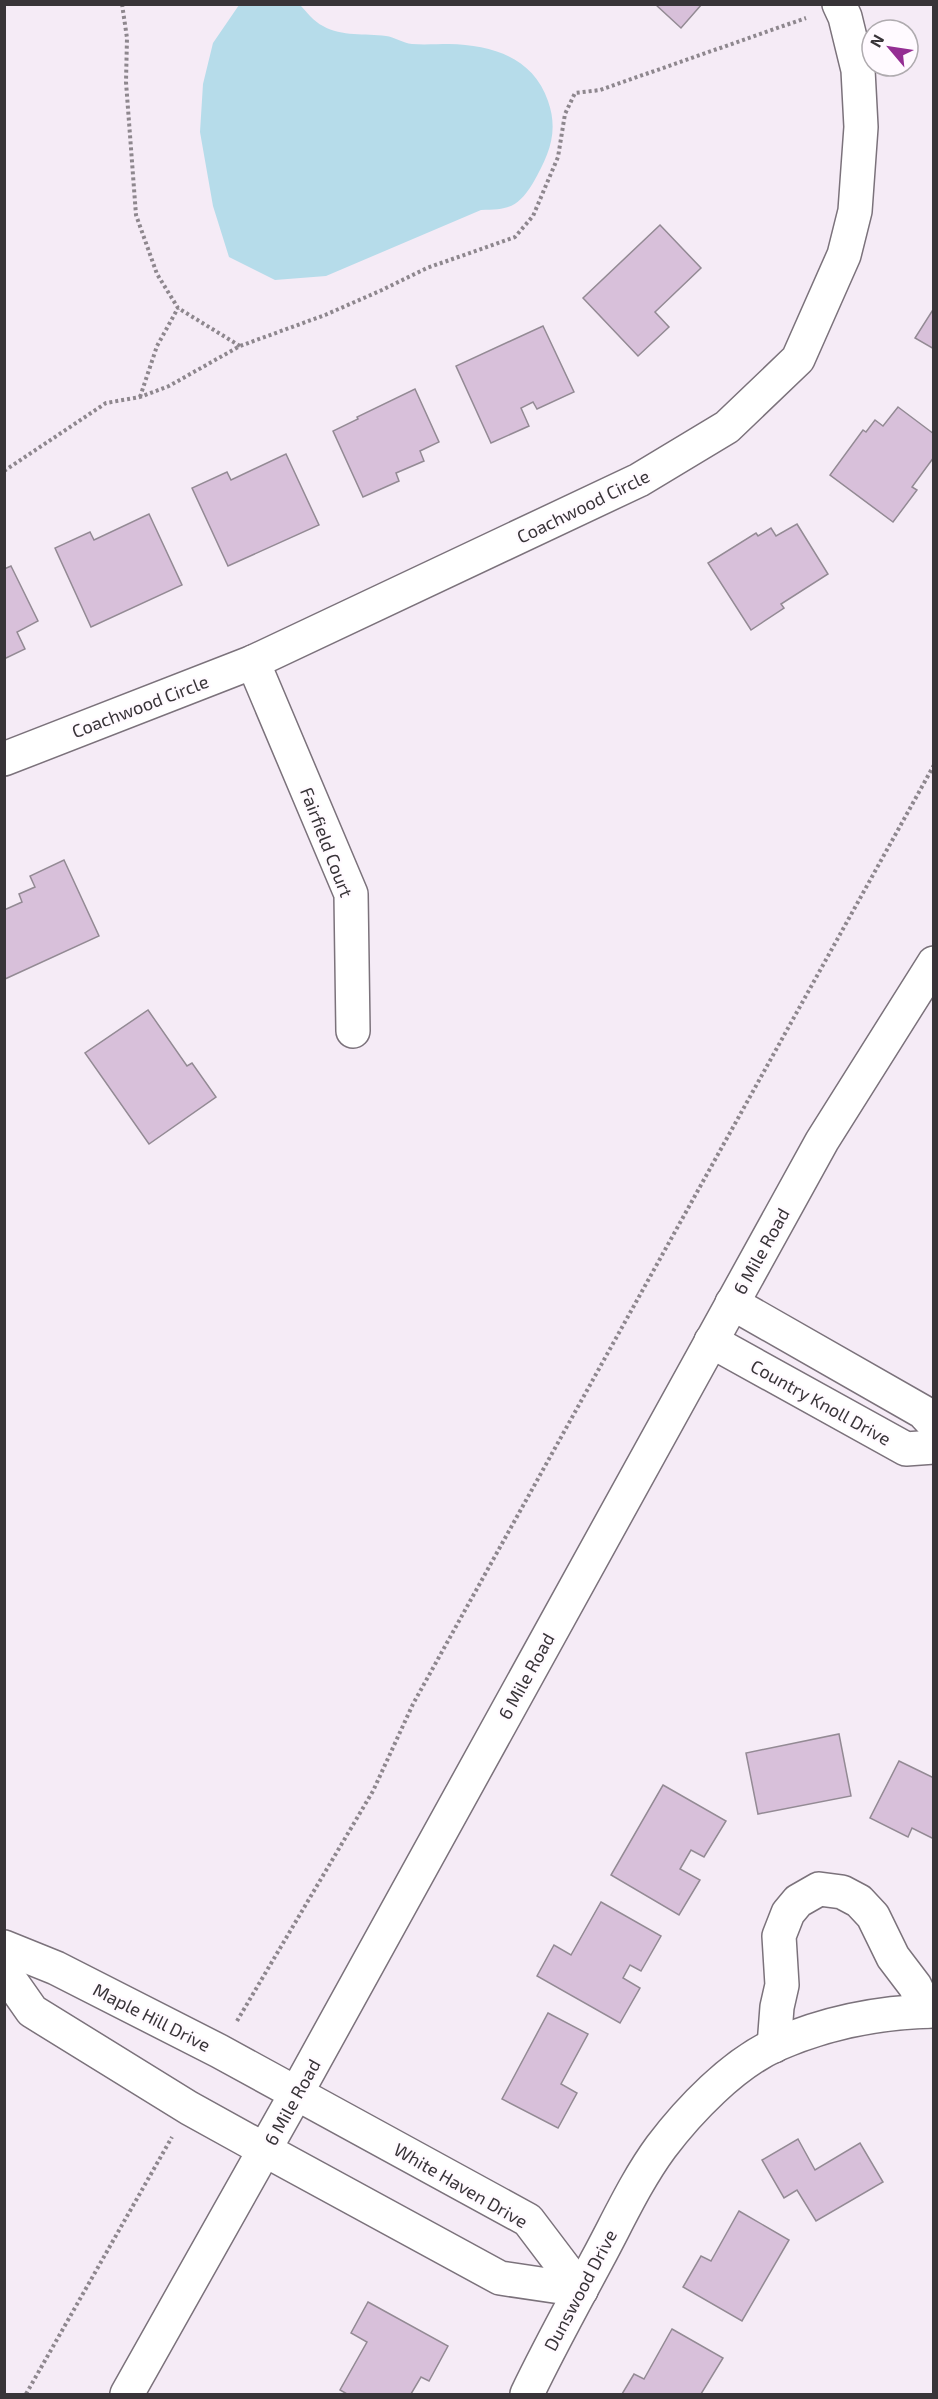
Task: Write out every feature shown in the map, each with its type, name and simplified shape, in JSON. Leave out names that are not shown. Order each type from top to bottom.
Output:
[{"type":"street","name":"Coachwood Circle","points":[[4,759],[253,662],[639,480],[727,426],[798,359],[844,255],[855,211],[861,127],[858,70],[845,17],[825,10]]},
{"type":"street","name":"Fairfield Court","points":[[253,662],[351,894],[353,1031]]},
{"type":"street","name":"6 Mile Road","points":[[128,2394],[822,1141],[933,963]]},
{"type":"street","points":[[732,1303],[923,1412],[933,1424]]},
{"type":"street","name":"Country Knoll Drive","points":[[711,1341],[906,1449],[933,1447]]},
{"type":"street","points":[[819,1889],[842,1892],[859,1901],[873,1916],[893,1957],[930,2011],[870,2015],[830,2026],[774,2046],[777,2007],[782,1985],[779,1936],[788,1913],[798,1901],[819,1889]]},
{"type":"street","name":"Maple Hill Drive","points":[[4,1947],[56,1968],[297,2092]]},
{"type":"street","points":[[4,1971],[32,2011],[189,2108],[500,2278],[581,2290]]},
{"type":"street","name":"Dunswood Drive","points":[[527,2394],[636,2186],[660,2149],[702,2100],[727,2078],[774,2046]]},
{"type":"street","name":"White Haven Drive","points":[[297,2092],[528,2220],[581,2290]]},
{"type":"path","points":[[122,4],[127,38],[126,82],[136,215],[157,274],[178,308],[240,346]]},
{"type":"path","points":[[4,471],[106,403],[140,397],[169,386],[240,346],[325,315],[427,268],[515,237],[533,216],[558,157],[565,114],[575,93],[600,90],[801,21],[825,10]]},
{"type":"path","points":[[140,397],[157,346],[178,308]]},
{"type":"path","points":[[219,2051],[373,1791],[419,1694],[933,765]]},
{"type":"path","points":[[26,2394],[189,2108]]},
{"type":"water","points":[[299,4],[313,19],[338,32],[386,36],[412,44],[480,47],[509,56],[521,64],[541,86],[548,101],[553,123],[551,143],[544,163],[522,197],[512,206],[481,210],[326,276],[275,280],[229,257],[213,206],[200,132],[203,84],[213,43],[239,5]]},
{"type":"building","points":[[655,4],[702,4],[681,28]]},
{"type":"building","points":[[660,225],[701,268],[655,312],[669,327],[638,356],[583,298]]},
{"type":"building","points":[[934,308],[934,349],[915,338]]},
{"type":"building","points":[[543,326],[574,392],[537,409],[533,402],[521,408],[529,426],[491,443],[456,366]]},
{"type":"building","points":[[415,389],[439,442],[420,451],[424,461],[396,473],[399,481],[363,497],[333,431]]},
{"type":"building","points":[[898,407],[934,434],[934,457],[912,487],[917,490],[893,522],[830,475],[863,430],[866,432],[875,420],[883,426]]},
{"type":"building","points":[[286,454],[319,525],[228,566],[192,488],[227,472],[231,480]]},
{"type":"building","points":[[149,514],[182,585],[91,627],[55,548],[90,532],[94,540]]},
{"type":"building","points":[[797,524],[828,574],[781,604],[784,608],[751,630],[708,563],[756,533],[758,536],[771,528],[776,536]]},
{"type":"building","points":[[11,566],[38,621],[17,632],[25,649],[4,659],[4,569]]},
{"type":"building","points":[[64,860],[99,936],[5,979],[4,910],[22,902],[19,894],[35,887],[30,876]]},
{"type":"building","points":[[148,1010],[187,1066],[192,1063],[216,1097],[149,1144],[85,1053]]},
{"type":"building","points":[[839,1734],[851,1796],[758,1814],[746,1753]]},
{"type":"building","points":[[899,1761],[934,1778],[934,1839],[912,1828],[908,1837],[870,1818]]},
{"type":"building","points":[[663,1785],[726,1821],[704,1857],[691,1850],[680,1869],[700,1880],[679,1915],[611,1875]]},
{"type":"building","points":[[601,1902],[661,1936],[641,1971],[630,1965],[623,1978],[640,1988],[620,2023],[537,1976],[554,1945],[571,1955]]},
{"type":"building","points":[[548,2013],[588,2034],[561,2084],[577,2093],[558,2128],[502,2099]]},
{"type":"building","points":[[798,2139],[815,2170],[860,2143],[883,2182],[816,2221],[797,2190],[784,2198],[762,2160]]},
{"type":"building","points":[[739,2211],[789,2240],[742,2321],[683,2287],[701,2256],[711,2261]]},
{"type":"building","points":[[368,2302],[448,2346],[429,2381],[421,2377],[411,2394],[347,2394],[340,2390],[367,2342],[351,2333]]},
{"type":"building","points":[[672,2329],[723,2358],[701,2394],[622,2394],[634,2374],[644,2379]]}]
